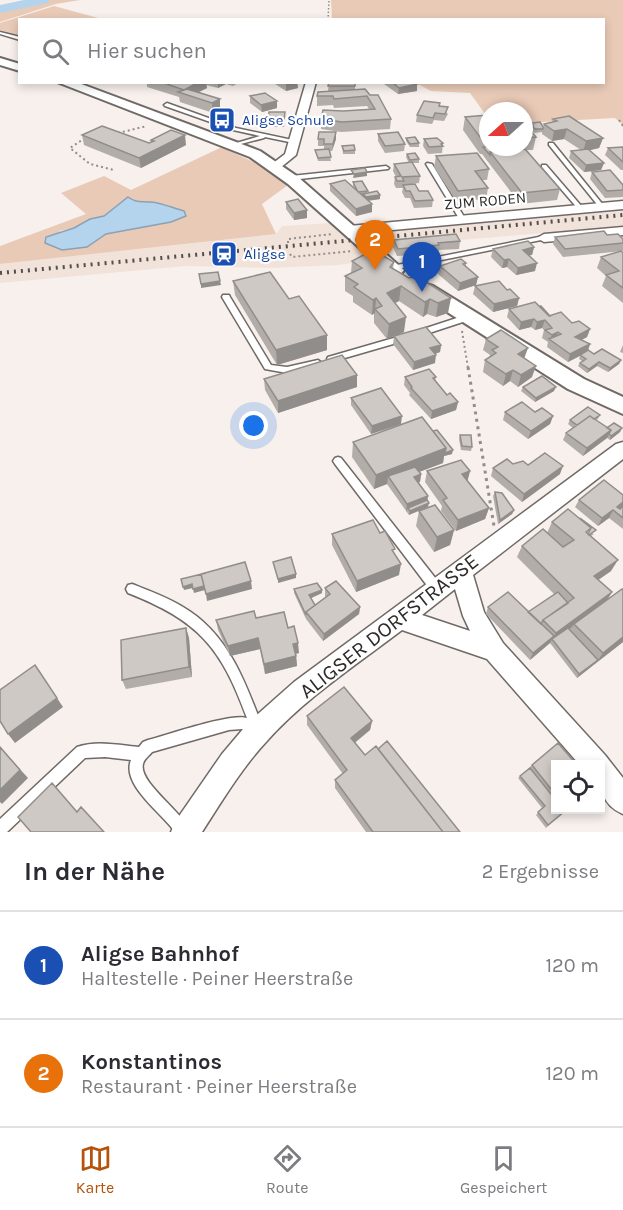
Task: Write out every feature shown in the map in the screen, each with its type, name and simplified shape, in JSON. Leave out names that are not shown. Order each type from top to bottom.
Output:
[{"type":"street","points":[[0,62],[18,67]]},
{"type":"street","points":[[68,84],[235,145],[276,166],[392,268],[465,318],[576,384],[623,406]]},
{"type":"street","points":[[276,166],[290,155],[310,84]]},
{"type":"street","name":"ZUM RODEN","points":[[350,230],[623,205]]},
{"type":"street","points":[[544,238],[623,231]]},
{"type":"street","name":"ALIGSER DORFSTRASSE","points":[[184,832],[231,763],[258,731],[303,691],[436,588],[623,449]]},
{"type":"street","points":[[460,570],[474,616],[495,651],[592,760]]},
{"type":"street","points":[[399,618],[495,651]]},
{"type":"street","points":[[605,777],[623,800]]},
{"type":"lane","points":[[0,33],[18,38]]},
{"type":"lane","points":[[167,105],[235,129],[294,141]]},
{"type":"lane","points":[[235,145],[264,136]]},
{"type":"lane","points":[[551,144],[602,207]]},
{"type":"lane","points":[[429,164],[463,220]]},
{"type":"lane","points":[[544,166],[581,209]]},
{"type":"lane","points":[[291,178],[386,168]]},
{"type":"lane","points":[[392,268],[544,238]]},
{"type":"lane","points":[[226,297],[268,367],[278,370],[299,368],[465,318]]},
{"type":"lane","points":[[338,461],[436,588]]},
{"type":"lane","points":[[132,589],[156,597],[188,614],[211,635],[229,662],[258,731]]},
{"type":"lane","points":[[184,832],[172,816],[139,783],[136,764],[139,754],[148,747],[229,724],[243,723],[258,731]]},
{"type":"lane","points":[[0,829],[82,752],[105,750],[139,754]]},
{"type":"path","points":[[328,18],[329,0]]},
{"type":"path","points":[[114,133],[141,129],[162,119]]},
{"type":"path","points":[[619,120],[623,126]]},
{"type":"path","points":[[93,135],[82,139],[70,148],[93,165],[106,170],[114,170]]},
{"type":"path","points":[[288,243],[288,239],[350,230]]},
{"type":"path","points":[[290,254],[292,257],[369,250]]},
{"type":"path","points":[[465,318],[473,410],[497,542]]},
{"type":"shaded area","points":[[47,0],[80,0],[56,4],[0,22],[0,10]]},
{"type":"shaded area","points":[[331,0],[623,0],[623,125],[615,118],[533,123],[533,102],[479,102],[479,106],[470,93],[431,91],[418,84],[605,84],[605,18],[332,18]]},
{"type":"shaded area","points":[[54,6],[98,18],[18,18],[18,36],[0,30],[0,23]]},
{"type":"shaded area","points":[[222,147],[264,167],[288,185],[262,204],[276,234],[0,264],[0,246],[86,214],[61,193],[104,176],[131,190]],"holes":[[[150,202],[184,211],[186,216],[171,222],[106,234],[87,247],[59,231],[74,228],[90,219],[104,216],[118,204]]]},
{"type":"shaded area","points":[[623,209],[623,226],[391,246],[374,260],[338,265],[272,268],[186,266],[0,283],[0,264],[276,234],[282,226],[331,223],[383,232]]},
{"type":"water","points":[[128,197],[136,201],[159,203],[184,211],[186,216],[171,222],[106,234],[87,247],[62,250],[45,243],[46,237],[74,228],[90,219],[104,216]]},
{"type":"building","points":[[167,84],[195,84],[184,90]]},
{"type":"building","points":[[328,84],[355,84],[355,86],[328,86]]},
{"type":"building","points":[[394,84],[417,84],[399,88]]},
{"type":"building","points":[[187,89],[220,99],[212,103],[178,92]]},
{"type":"building","points":[[365,89],[370,95],[378,95],[391,119],[342,122],[321,119],[323,110],[375,109],[367,96],[334,99],[333,96],[317,96],[318,92]]},
{"type":"building","points":[[265,93],[277,101],[261,105],[250,96]]},
{"type":"building","points":[[424,101],[440,103],[439,106],[448,107],[445,114],[435,113],[433,118],[417,115]]},
{"type":"building","points":[[269,112],[285,112],[284,121],[268,120]]},
{"type":"building","points":[[479,116],[479,136],[465,117]]},
{"type":"building","points":[[569,116],[603,138],[586,141],[567,129],[554,131],[544,124],[557,121],[553,119]]},
{"type":"building","points":[[540,122],[543,129],[535,129],[533,123]]},
{"type":"building","points":[[102,126],[149,143],[171,130],[185,135],[139,158],[82,135]]},
{"type":"building","points":[[319,132],[336,132],[333,144],[324,144],[324,139],[318,139]]},
{"type":"building","points":[[398,132],[405,144],[385,146],[378,134]]},
{"type":"building","points":[[415,137],[419,143],[410,144],[406,138]]},
{"type":"building","points":[[437,138],[443,146],[429,147],[424,139]]},
{"type":"building","points":[[354,145],[355,150],[344,151],[342,146]]},
{"type":"building","points":[[623,147],[623,162],[608,148]]},
{"type":"building","points":[[329,149],[331,157],[318,158],[315,150]]},
{"type":"building","points":[[588,149],[604,163],[586,165],[571,151]]},
{"type":"building","points":[[415,153],[419,159],[410,160],[407,154]]},
{"type":"building","points":[[477,153],[489,169],[475,171],[488,188],[458,191],[436,156]]},
{"type":"building","points":[[493,156],[531,156],[560,189],[522,193]]},
{"type":"building","points":[[412,162],[420,176],[402,177],[404,181],[397,181],[395,177],[401,176],[394,164]]},
{"type":"building","points":[[365,168],[367,172],[354,174],[351,170]]},
{"type":"building","points":[[610,170],[623,185],[623,190],[607,191],[592,172]]},
{"type":"building","points":[[345,180],[372,204],[356,209],[330,184]]},
{"type":"building","points":[[362,181],[368,191],[358,192],[353,182]]},
{"type":"building","points":[[415,184],[419,191],[428,191],[433,200],[415,201],[410,191],[406,191],[403,185]]},
{"type":"building","points":[[377,191],[380,195],[366,197],[363,194]]},
{"type":"building","points":[[298,199],[307,210],[294,213],[286,202]]},
{"type":"building","points":[[604,231],[607,235],[618,234],[623,239],[623,243],[565,249],[555,237]]},
{"type":"building","points":[[456,234],[460,241],[398,249],[394,240]]},
{"type":"building","points":[[528,241],[534,247],[523,250],[537,263],[518,268],[509,259],[504,260],[493,249]]},
{"type":"building","points":[[373,250],[394,262],[390,267],[409,278],[417,276],[451,298],[438,303],[430,299],[425,302],[401,286],[387,293],[406,317],[389,324],[375,309],[382,306],[376,298],[373,300],[354,287],[358,284],[345,276],[362,268],[352,261]]},
{"type":"building","points":[[621,251],[623,253],[623,288],[606,275],[619,271],[601,257]]},
{"type":"building","points":[[461,259],[466,263],[463,264],[478,277],[460,283],[440,266]]},
{"type":"building","points":[[218,272],[220,281],[201,284],[199,274]]},
{"type":"building","points":[[270,272],[289,299],[299,296],[327,335],[276,350],[233,281]]},
{"type":"building","points":[[499,281],[519,298],[494,304],[475,286]]},
{"type":"building","points":[[535,302],[549,316],[561,312],[572,323],[579,321],[590,329],[575,337],[590,344],[570,354],[549,339],[561,334],[558,332],[552,335],[545,330],[552,328],[545,320],[537,322],[534,319],[521,322],[509,309]]},
{"type":"building","points":[[426,327],[441,345],[430,348],[436,355],[414,362],[394,336]]},
{"type":"building","points":[[501,330],[528,348],[518,354],[536,366],[521,375],[513,370],[506,374],[485,360],[496,353],[492,350],[498,347],[486,339]]},
{"type":"building","points":[[602,349],[621,360],[610,368],[599,362],[589,369],[580,363],[586,359],[580,355],[588,350],[594,354]]},
{"type":"building","points":[[342,355],[357,375],[278,401],[264,379]]},
{"type":"building","points":[[429,369],[436,377],[433,378],[447,395],[450,393],[458,402],[432,411],[411,388],[405,377]]},
{"type":"building","points":[[542,376],[556,387],[536,398],[523,387]]},
{"type":"building","points":[[381,388],[402,416],[372,426],[351,398]]},
{"type":"building","points":[[522,402],[535,412],[542,408],[553,416],[531,431],[505,412]]},
{"type":"building","points":[[588,407],[600,415],[594,419],[590,416],[577,425],[570,420]]},
{"type":"building","points":[[590,416],[611,430],[587,448],[566,433]]},
{"type":"building","points":[[422,417],[446,448],[376,475],[353,442]]},
{"type":"building","points":[[614,423],[622,428],[611,436],[609,434],[611,430],[607,428]]},
{"type":"building","points":[[437,430],[453,450],[445,453],[446,448],[433,431]]},
{"type":"building","points":[[460,435],[471,435],[472,447],[462,446]]},
{"type":"building","points":[[545,453],[563,466],[524,494],[493,468],[507,459],[513,464],[523,461],[528,465]]},
{"type":"building","points":[[461,460],[470,471],[462,474],[489,508],[458,520],[443,500],[447,498],[427,471]]},
{"type":"building","points":[[415,467],[421,474],[414,477],[428,496],[407,504],[388,476]]},
{"type":"building","points":[[604,480],[623,495],[623,502],[617,507],[620,509],[623,506],[623,518],[613,510],[602,518],[579,500]]},
{"type":"building","points":[[495,492],[502,493],[514,510],[500,520]]},
{"type":"building","points":[[427,500],[429,503],[410,511],[408,508]]},
{"type":"building","points":[[435,505],[454,530],[437,537],[419,511]]},
{"type":"building","points":[[568,509],[591,528],[586,532],[618,560],[594,576],[612,592],[556,633],[543,620],[574,598],[522,546],[543,529],[563,547],[574,540],[552,522]]},
{"type":"building","points":[[580,518],[596,530],[589,535],[591,528]]},
{"type":"building","points":[[373,520],[380,533],[385,531],[395,549],[392,550],[401,564],[357,581],[332,534]]},
{"type":"building","points":[[291,557],[296,574],[278,579],[273,562]]},
{"type":"building","points":[[245,562],[251,581],[206,594],[201,574]]},
{"type":"building","points":[[201,574],[204,586],[193,589],[192,584],[183,587],[181,579]]},
{"type":"building","points":[[336,581],[360,607],[324,634],[306,612],[330,594],[325,588]]},
{"type":"building","points":[[317,583],[322,590],[309,595],[315,605],[306,612],[306,615],[294,589]]},
{"type":"building","points":[[622,589],[623,637],[603,653],[574,624]]},
{"type":"building","points":[[508,592],[554,636],[533,653],[488,607]]},
{"type":"building","points":[[558,592],[568,603],[543,620],[541,624],[528,612]]},
{"type":"building","points":[[254,611],[256,618],[284,612],[288,628],[294,626],[298,643],[293,644],[296,656],[264,664],[258,638],[228,646],[216,620]]},
{"type":"building","points":[[186,628],[189,667],[122,680],[121,640]]},
{"type":"building","points":[[568,628],[598,660],[579,674],[552,639]]},
{"type":"building","points":[[35,665],[57,698],[8,734],[0,721],[0,690]]},
{"type":"building","points":[[344,687],[372,721],[351,738],[365,755],[376,746],[443,832],[373,832],[335,780],[347,770],[307,716]]},
{"type":"building","points":[[387,741],[460,832],[443,832],[378,749]]},
{"type":"building","points":[[558,743],[573,760],[551,760],[551,789],[532,765]]},
{"type":"building","points":[[0,747],[20,770],[0,790]]},
{"type":"building","points":[[530,768],[551,794],[551,814],[561,814],[548,825],[538,812],[545,806],[520,776]]},
{"type":"building","points":[[52,783],[77,812],[81,807],[104,832],[31,832],[18,817]]},
{"type":"waterway","points":[[0,9],[43,0]]},
{"type":"railway","points":[[0,273],[623,215]]},
{"type":"place","name":"Aligse Schule","points":[[222,120]]},
{"type":"place","name":"Aligse","points":[[224,254]]},
{"type":"place","name":"Konstantinos","points":[[375,270]]},
{"type":"place","name":"Aligse Bahnhof","points":[[422,292]]}]
